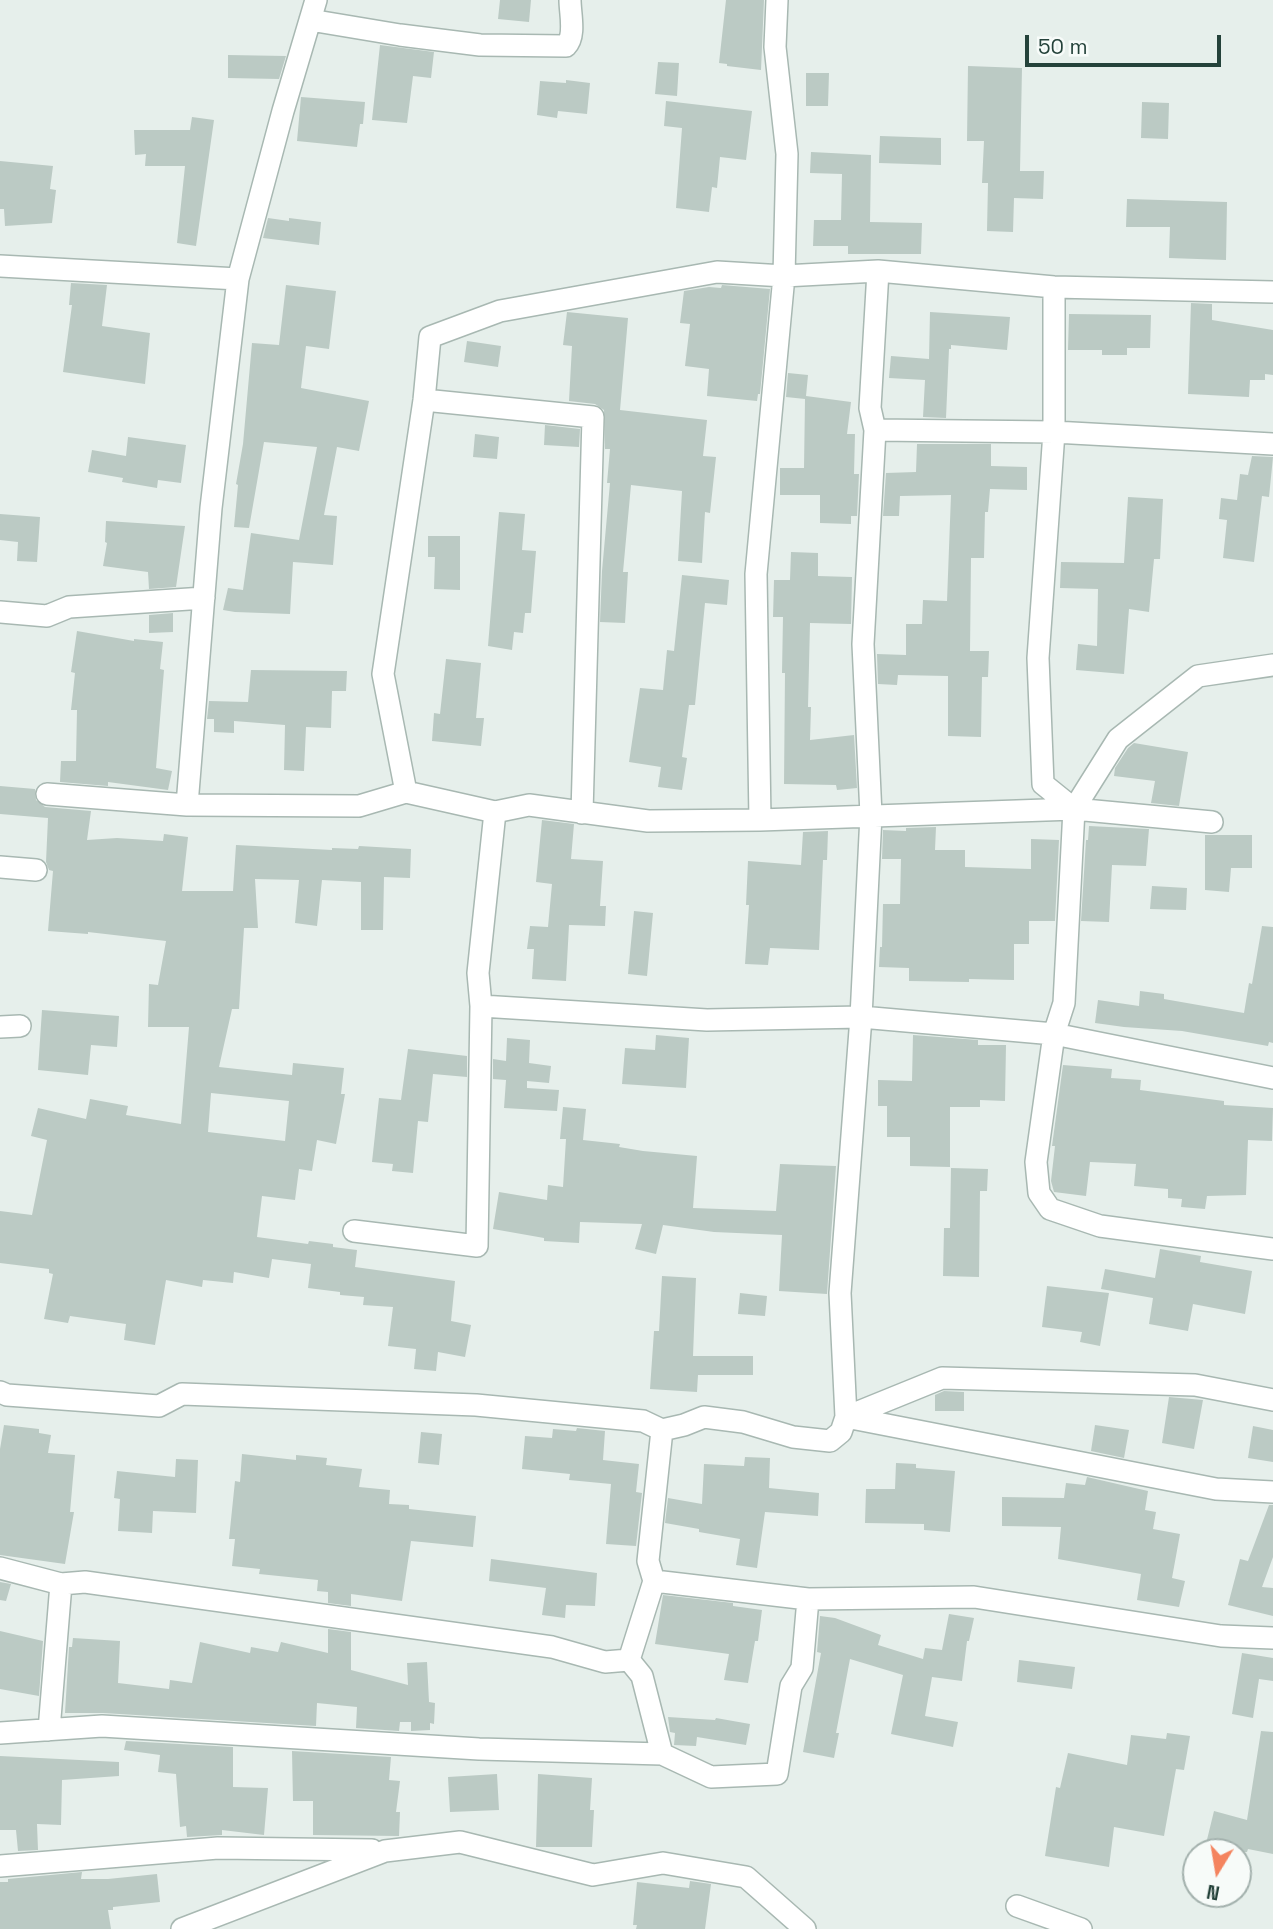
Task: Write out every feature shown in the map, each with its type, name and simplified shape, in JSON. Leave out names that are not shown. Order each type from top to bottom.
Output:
[{"type":"street","points":[[187,805],[211,508],[238,279],[313,10],[400,35],[480,45],[566,46],[571,36],[570,0]]},
{"type":"street","points":[[760,820],[756,573],[784,276],[787,153],[775,47],[777,0]]},
{"type":"street","points":[[0,266],[238,279]]},
{"type":"street","points":[[0,1392],[7,1395],[159,1406],[182,1394],[476,1405],[643,1421],[662,1430],[704,1417],[743,1422],[793,1437],[830,1441],[841,1432],[846,1417],[840,1293],[861,1017],[871,815],[863,644],[875,430],[870,408],[878,271]]},
{"type":"street","points":[[406,792],[383,674],[424,400],[430,337],[500,311],[717,272],[784,276],[878,271],[1054,287],[1273,292]]},
{"type":"street","points":[[1054,287],[1054,432],[1038,658],[1044,784],[1074,809]]},
{"type":"street","points":[[424,400],[593,417],[582,813]]},
{"type":"street","points":[[875,430],[1054,432],[1273,444]]},
{"type":"street","points":[[0,612],[47,616],[69,607],[204,598]]},
{"type":"street","points":[[1273,665],[1198,676],[1118,739],[1074,809],[1064,1003],[1054,1034],[1036,1162],[1039,1193],[1050,1209],[1100,1226],[1273,1249]]},
{"type":"street","points":[[47,794],[187,805],[359,806],[406,792],[495,812],[529,805],[648,821],[760,820],[1074,809],[1212,821]]},
{"type":"street","points":[[354,1231],[477,1245],[481,1006],[478,973],[495,812]]},
{"type":"street","points":[[0,866],[36,870]]},
{"type":"street","points":[[481,1006],[707,1020],[861,1017],[1054,1034],[1273,1078]]},
{"type":"street","points":[[846,1417],[942,1378],[1195,1385],[1273,1400]]},
{"type":"street","points":[[846,1417],[1216,1489],[1273,1492]]},
{"type":"street","points":[[629,1660],[654,1581],[648,1561],[662,1430]]},
{"type":"street","points":[[0,1568],[61,1584],[85,1582],[552,1647],[605,1662],[629,1660]]},
{"type":"street","points":[[654,1581],[808,1599],[974,1597],[1221,1636],[1273,1638]]},
{"type":"street","points":[[49,1730],[61,1584]]},
{"type":"street","points":[[0,1733],[102,1726],[479,1749],[662,1754],[711,1777],[777,1774],[791,1686],[802,1668],[808,1599]]},
{"type":"street","points":[[629,1660],[642,1676],[662,1754]]},
{"type":"street","points":[[0,1866],[218,1848],[385,1850],[460,1842],[593,1875],[663,1863],[746,1877],[805,1929]]},
{"type":"street","points":[[182,1929],[385,1850]]},
{"type":"street","points":[[1017,1906],[1081,1929]]},
{"type":"building","points":[[500,0],[531,0],[529,22],[498,19]]},
{"type":"building","points":[[726,0],[764,0],[761,70],[719,63]]},
{"type":"building","points":[[380,45],[434,52],[431,78],[413,76],[407,123],[372,120]]},
{"type":"building","points":[[228,55],[286,56],[279,79],[228,78]]},
{"type":"building","points":[[658,62],[679,63],[677,96],[655,94]]},
{"type":"building","points":[[968,66],[1022,68],[1020,171],[1044,171],[1043,199],[1014,198],[1013,232],[987,231],[988,183],[982,183],[984,141],[967,141]]},
{"type":"building","points":[[806,73],[829,73],[828,106],[806,106]]},
{"type":"building","points":[[566,80],[590,83],[587,114],[558,111],[557,118],[537,115],[540,81],[566,83]]},
{"type":"building","points":[[301,97],[365,102],[357,147],[297,141]]},
{"type":"building","points":[[666,101],[752,111],[746,160],[720,157],[717,188],[712,187],[709,212],[676,208],[682,128],[664,126]]},
{"type":"building","points":[[1142,102],[1169,103],[1168,139],[1141,138]]},
{"type":"building","points":[[192,117],[214,120],[196,246],[177,243],[185,166],[145,166],[146,154],[135,155],[134,130],[190,130]]},
{"type":"building","points":[[880,136],[941,138],[941,165],[879,163]]},
{"type":"building","points":[[811,152],[871,155],[870,222],[922,223],[921,254],[848,254],[848,246],[813,246],[814,220],[841,220],[842,174],[810,173]]},
{"type":"building","points":[[0,161],[53,166],[50,189],[56,190],[52,223],[5,226],[4,209],[0,209]]},
{"type":"building","points":[[1127,199],[1227,202],[1226,260],[1169,258],[1170,227],[1126,227]]},
{"type":"building","points":[[268,218],[321,222],[319,245],[263,238]]},
{"type":"building","points":[[71,283],[107,285],[102,326],[150,333],[145,384],[63,372],[72,305],[69,305]]},
{"type":"building","points":[[286,285],[336,291],[329,349],[306,346],[301,388],[369,401],[359,451],[337,447],[324,515],[337,516],[333,565],[293,562],[290,614],[223,610],[228,588],[243,590],[251,533],[299,540],[317,447],[264,442],[249,528],[234,527],[236,484],[243,444],[252,343],[279,345]]},
{"type":"building","points":[[722,285],[770,289],[760,394],[757,401],[707,396],[709,369],[685,366],[690,324],[680,323],[684,291],[721,288]]},
{"type":"building","points":[[1191,303],[1212,304],[1212,320],[1273,330],[1273,375],[1265,374],[1265,380],[1250,380],[1249,397],[1188,394]]},
{"type":"building","points":[[567,312],[628,318],[620,410],[707,420],[703,456],[716,457],[710,513],[705,512],[702,563],[678,561],[682,491],[631,485],[623,572],[628,572],[625,623],[600,622],[610,449],[605,449],[604,410],[595,404],[569,401],[572,346],[563,345]]},
{"type":"building","points":[[930,312],[1010,317],[1007,350],[951,345],[946,418],[923,417],[925,380],[889,378],[891,356],[929,359]]},
{"type":"building","points":[[1069,314],[1151,315],[1150,348],[1127,348],[1127,355],[1102,355],[1102,350],[1068,350]]},
{"type":"building","points":[[467,341],[501,346],[498,367],[464,362]]},
{"type":"building","points":[[788,373],[808,375],[806,396],[851,402],[847,434],[855,434],[854,474],[859,474],[857,516],[851,516],[851,524],[820,523],[820,495],[780,495],[780,468],[804,468],[805,399],[786,397]]},
{"type":"building","points":[[545,425],[580,429],[579,447],[544,445]]},
{"type":"building","points":[[475,434],[499,437],[497,459],[473,457]]},
{"type":"building","points":[[128,437],[186,445],[181,483],[158,480],[157,488],[88,472],[92,450],[126,456]]},
{"type":"building","points":[[917,444],[991,444],[991,466],[1027,467],[1027,490],[990,489],[988,512],[985,512],[984,558],[971,558],[970,651],[989,651],[988,677],[982,677],[981,737],[948,736],[948,676],[898,675],[897,685],[878,684],[877,654],[906,655],[906,624],[922,624],[923,600],[947,601],[951,495],[900,496],[899,516],[883,516],[886,473],[916,472]]},
{"type":"building","points":[[1252,456],[1273,457],[1269,497],[1262,496],[1254,562],[1223,558],[1227,520],[1219,519],[1221,498],[1237,500],[1240,474],[1248,475]]},
{"type":"building","points":[[1128,497],[1163,499],[1160,559],[1154,559],[1149,612],[1129,609],[1124,674],[1076,670],[1078,644],[1097,646],[1098,589],[1060,588],[1061,562],[1124,563]]},
{"type":"building","points":[[499,512],[525,514],[522,550],[536,551],[531,613],[525,613],[523,633],[514,632],[512,650],[488,646]]},
{"type":"building","points":[[0,514],[40,517],[37,562],[17,561],[18,542],[0,540]]},
{"type":"building","points":[[106,521],[185,526],[176,587],[149,589],[148,572],[103,566],[107,543]]},
{"type":"building","points":[[428,536],[460,536],[460,590],[434,589],[435,557],[428,557]]},
{"type":"building","points":[[791,552],[818,553],[818,576],[852,577],[851,624],[810,623],[808,707],[811,707],[810,740],[854,735],[857,788],[837,790],[836,785],[784,784],[783,617],[773,617],[774,580],[790,580]]},
{"type":"building","points":[[682,575],[729,580],[727,605],[705,603],[695,705],[689,705],[682,757],[687,758],[682,790],[658,787],[661,767],[629,762],[640,688],[663,690],[667,650],[674,651]]},
{"type":"building","points":[[173,613],[173,632],[149,633],[149,615]]},
{"type":"building","points":[[77,631],[134,641],[163,642],[160,669],[164,670],[156,768],[172,771],[168,790],[108,782],[108,786],[60,782],[61,761],[76,761],[77,710],[71,710],[75,673],[71,672]]},
{"type":"building","points":[[446,659],[481,663],[476,718],[484,718],[481,746],[432,741],[434,713],[440,714]]},
{"type":"building","points":[[251,670],[347,671],[346,691],[332,691],[331,728],[306,727],[304,771],[284,770],[285,725],[234,721],[234,733],[214,732],[214,719],[207,719],[209,701],[248,702]]},
{"type":"building","points":[[1134,743],[1188,752],[1179,806],[1151,803],[1155,781],[1114,776],[1115,768]]},
{"type":"building","points":[[0,786],[35,789],[36,800],[45,807],[91,811],[87,840],[117,838],[163,841],[164,834],[188,837],[182,891],[233,891],[236,845],[332,850],[358,849],[359,846],[411,849],[410,878],[384,877],[383,930],[361,930],[361,882],[322,880],[317,926],[295,923],[299,880],[255,879],[258,928],[244,928],[239,1009],[232,1009],[219,1067],[292,1075],[293,1063],[344,1068],[341,1094],[345,1094],[336,1144],[317,1140],[312,1171],[299,1169],[295,1200],[262,1196],[257,1237],[308,1244],[309,1241],[333,1244],[333,1247],[357,1250],[355,1267],[455,1281],[451,1321],[471,1325],[465,1357],[438,1352],[436,1371],[414,1369],[416,1349],[388,1346],[393,1307],[363,1305],[364,1297],[308,1288],[311,1264],[272,1259],[269,1278],[234,1272],[233,1283],[203,1280],[202,1287],[166,1280],[155,1345],[124,1340],[126,1324],[70,1316],[68,1323],[44,1319],[53,1274],[49,1273],[49,1269],[0,1263],[0,1211],[32,1215],[47,1140],[31,1136],[38,1108],[86,1119],[90,1099],[128,1106],[126,1115],[181,1124],[189,1027],[148,1027],[149,984],[158,985],[166,941],[88,932],[48,931],[53,871],[49,870],[46,862],[48,818],[0,814]],"holes":[[[211,1093],[289,1101],[285,1141],[208,1132]]]},
{"type":"building","points":[[542,820],[574,824],[571,859],[603,861],[600,906],[606,906],[605,926],[569,925],[566,981],[532,979],[534,949],[527,949],[530,926],[548,927],[552,884],[536,882]]},
{"type":"building","points":[[1089,826],[1149,829],[1146,866],[1112,865],[1109,922],[1081,921]]},
{"type":"building","points":[[936,827],[935,850],[965,850],[965,867],[1031,869],[1031,839],[1059,840],[1055,921],[1029,921],[1029,944],[1014,944],[1014,980],[909,981],[909,968],[879,967],[883,904],[900,904],[901,859],[882,859],[883,830],[906,831],[906,828]]},
{"type":"building","points":[[828,831],[827,860],[823,860],[819,950],[770,948],[768,965],[745,964],[749,905],[746,905],[748,861],[801,865],[803,832]]},
{"type":"building","points":[[1205,835],[1252,835],[1252,868],[1231,868],[1229,892],[1205,890]]},
{"type":"building","points":[[1152,886],[1187,888],[1186,910],[1150,909]]},
{"type":"building","points":[[634,911],[653,913],[647,976],[628,974]]},
{"type":"building","points":[[1262,926],[1273,927],[1273,1043],[1269,1042],[1268,1046],[1182,1031],[1095,1023],[1098,1000],[1139,1006],[1140,991],[1164,994],[1164,999],[1244,1013]]},
{"type":"building","points":[[42,1010],[119,1016],[117,1047],[91,1045],[88,1075],[38,1070]]},
{"type":"building","points":[[656,1035],[689,1038],[686,1088],[622,1084],[625,1048],[655,1050]]},
{"type":"building","points":[[913,1035],[978,1040],[978,1045],[1006,1045],[1005,1101],[980,1100],[980,1107],[950,1107],[950,1167],[910,1166],[910,1137],[887,1137],[887,1106],[878,1106],[878,1080],[912,1081]]},
{"type":"building","points":[[507,1038],[530,1040],[529,1063],[551,1066],[549,1083],[527,1081],[527,1088],[559,1090],[557,1111],[504,1108],[506,1080],[493,1079],[493,1059],[506,1061]]},
{"type":"building","points":[[408,1049],[467,1056],[467,1077],[433,1074],[428,1122],[418,1121],[413,1173],[392,1171],[393,1164],[372,1162],[379,1098],[401,1100]]},
{"type":"building","points":[[1063,1065],[1112,1069],[1111,1078],[1141,1080],[1140,1090],[1224,1101],[1224,1105],[1273,1108],[1272,1141],[1248,1140],[1246,1195],[1207,1196],[1205,1209],[1181,1207],[1182,1199],[1168,1198],[1168,1189],[1134,1186],[1136,1164],[1090,1162],[1086,1196],[1054,1192],[1051,1181],[1055,1146],[1052,1146]]},
{"type":"building","points":[[563,1107],[586,1109],[583,1140],[620,1144],[619,1147],[643,1151],[697,1156],[693,1208],[776,1211],[780,1164],[836,1166],[827,1294],[779,1291],[782,1235],[714,1232],[663,1225],[656,1254],[635,1249],[642,1224],[580,1222],[579,1243],[544,1241],[544,1238],[493,1229],[499,1192],[547,1200],[548,1185],[563,1187],[566,1139],[560,1139]]},
{"type":"building","points":[[951,1168],[988,1169],[987,1191],[980,1191],[979,1277],[943,1276],[944,1228],[950,1228]]},
{"type":"building","points":[[1160,1249],[1201,1256],[1200,1262],[1252,1271],[1245,1314],[1193,1304],[1188,1331],[1149,1324],[1153,1298],[1101,1289],[1105,1269],[1155,1278]]},
{"type":"building","points":[[662,1276],[696,1278],[693,1356],[753,1356],[753,1375],[698,1375],[697,1392],[650,1389],[654,1331],[659,1331]]},
{"type":"building","points":[[1047,1286],[1109,1293],[1100,1346],[1080,1342],[1082,1332],[1042,1327]]},
{"type":"building","points":[[740,1293],[767,1296],[765,1316],[738,1314]]},
{"type":"building","points":[[944,1391],[964,1392],[964,1411],[935,1411],[935,1395]]},
{"type":"building","points":[[1169,1397],[1203,1400],[1194,1449],[1162,1443]]},
{"type":"building","points":[[4,1425],[39,1429],[39,1433],[51,1435],[48,1453],[75,1455],[70,1512],[74,1512],[65,1564],[0,1555],[0,1449]]},
{"type":"building","points":[[1095,1425],[1129,1430],[1124,1458],[1091,1451]]},
{"type":"building","points":[[1253,1426],[1273,1430],[1273,1462],[1248,1458]]},
{"type":"building","points":[[577,1428],[605,1431],[603,1460],[639,1464],[636,1492],[642,1493],[636,1546],[606,1544],[611,1484],[569,1480],[570,1474],[522,1469],[525,1436],[552,1438],[553,1429],[576,1431]]},
{"type":"building","points":[[421,1432],[442,1434],[439,1465],[418,1463]]},
{"type":"building","points":[[242,1454],[296,1460],[296,1455],[327,1458],[326,1465],[362,1469],[359,1487],[390,1490],[389,1504],[409,1505],[409,1509],[476,1516],[473,1547],[411,1541],[402,1601],[351,1594],[351,1606],[328,1603],[328,1592],[317,1591],[318,1580],[259,1574],[260,1569],[232,1566],[235,1539],[229,1539],[235,1481],[240,1482]]},
{"type":"building","points":[[745,1457],[770,1458],[769,1488],[819,1493],[818,1516],[765,1512],[757,1568],[736,1565],[740,1539],[665,1523],[668,1498],[702,1504],[704,1464],[744,1466]]},
{"type":"building","points":[[176,1459],[198,1460],[196,1513],[153,1511],[152,1533],[118,1531],[120,1499],[114,1498],[117,1471],[175,1477]]},
{"type":"building","points":[[896,1463],[916,1464],[916,1468],[955,1471],[950,1532],[924,1530],[924,1524],[865,1523],[866,1489],[895,1489]]},
{"type":"building","points":[[1087,1477],[1148,1491],[1145,1510],[1156,1512],[1153,1529],[1180,1534],[1172,1578],[1185,1581],[1179,1607],[1137,1600],[1141,1574],[1058,1559],[1061,1527],[1002,1526],[1002,1497],[1064,1498],[1066,1483],[1085,1485]]},
{"type":"building","points":[[1269,1505],[1273,1505],[1273,1557],[1262,1587],[1273,1588],[1273,1616],[1228,1605],[1240,1559],[1248,1561]]},
{"type":"building","points":[[491,1559],[597,1573],[595,1606],[566,1605],[565,1618],[542,1615],[546,1588],[489,1581]]},
{"type":"building","points":[[0,1582],[11,1584],[6,1601],[0,1600]]},
{"type":"building","points":[[663,1595],[733,1603],[733,1606],[762,1610],[748,1683],[724,1680],[729,1654],[655,1644]]},
{"type":"building","points":[[949,1614],[974,1618],[967,1641],[962,1681],[932,1677],[925,1716],[958,1722],[953,1747],[891,1734],[903,1675],[850,1659],[834,1758],[803,1752],[821,1653],[817,1652],[820,1616],[835,1618],[881,1635],[878,1645],[923,1659],[925,1648],[942,1650]]},
{"type":"building","points":[[328,1629],[351,1632],[351,1670],[408,1685],[407,1663],[427,1662],[429,1702],[435,1703],[434,1724],[430,1723],[430,1730],[411,1731],[411,1722],[400,1722],[399,1731],[356,1728],[357,1707],[317,1703],[316,1726],[65,1713],[69,1647],[72,1647],[73,1638],[120,1641],[118,1683],[169,1689],[170,1680],[192,1683],[200,1642],[250,1653],[251,1647],[278,1652],[281,1642],[328,1653]]},
{"type":"building","points":[[0,1631],[43,1641],[39,1696],[0,1689]]},
{"type":"building","points":[[1242,1653],[1273,1658],[1273,1681],[1259,1679],[1253,1718],[1232,1714]]},
{"type":"building","points":[[1019,1660],[1075,1667],[1072,1689],[1017,1682]]},
{"type":"building","points":[[668,1717],[716,1718],[750,1724],[746,1745],[697,1737],[696,1746],[674,1745],[675,1733],[670,1732]]},
{"type":"building","points":[[1261,1731],[1273,1732],[1273,1854],[1252,1850],[1252,1838],[1207,1838],[1214,1811],[1247,1820]]},
{"type":"building","points":[[1167,1733],[1190,1736],[1184,1770],[1176,1769],[1164,1836],[1114,1827],[1109,1867],[1045,1856],[1056,1787],[1060,1788],[1068,1753],[1127,1765],[1131,1735],[1166,1739]]},
{"type":"building","points":[[126,1741],[233,1747],[233,1787],[268,1788],[264,1835],[222,1830],[222,1835],[187,1837],[186,1826],[180,1827],[176,1774],[158,1772],[160,1755],[124,1750]]},
{"type":"building","points":[[292,1751],[391,1757],[389,1780],[400,1781],[396,1812],[400,1812],[399,1836],[313,1835],[313,1801],[293,1801]]},
{"type":"building","points":[[0,1756],[119,1762],[119,1776],[62,1780],[61,1825],[37,1824],[38,1850],[18,1851],[16,1830],[0,1830]]},
{"type":"building","points":[[497,1774],[499,1810],[450,1812],[448,1777]]},
{"type":"building","points":[[538,1774],[592,1778],[592,1847],[536,1847]]},
{"type":"building","points":[[82,1872],[81,1879],[157,1874],[160,1902],[113,1907],[113,1910],[108,1910],[111,1929],[0,1929],[0,1882]]},
{"type":"building","points":[[690,1881],[711,1884],[705,1929],[636,1929],[637,1925],[633,1925],[637,1882],[689,1888]]}]
